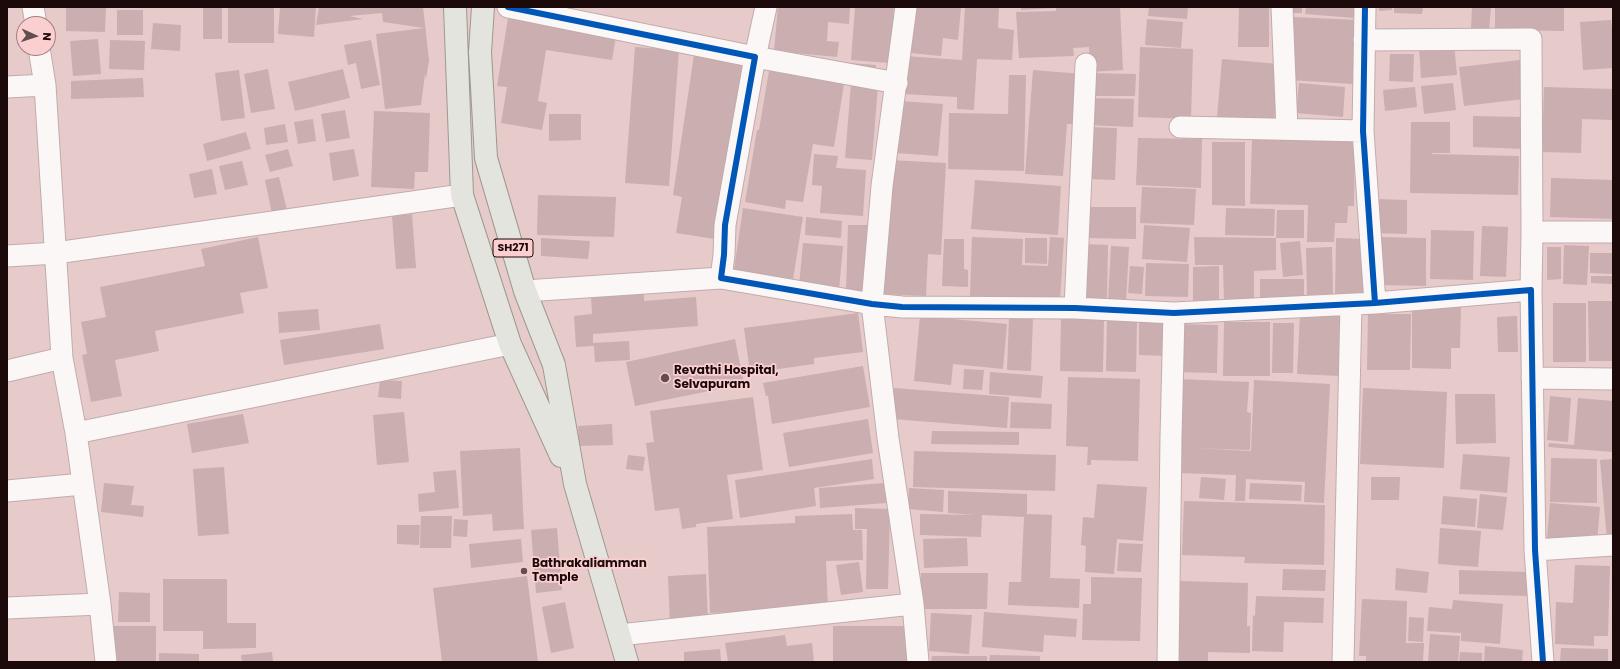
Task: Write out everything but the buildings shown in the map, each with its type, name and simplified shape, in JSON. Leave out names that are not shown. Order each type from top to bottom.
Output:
[{"type":"main road","points":[[455,7],[462,195],[510,344],[574,484]]},
{"type":"main road","name":"SH271","points":[[482,7],[480,52],[486,158],[525,291],[554,365],[574,484],[627,662]]},
{"type":"street","points":[[508,7],[755,57],[897,83]]},
{"type":"street","points":[[721,278],[724,255],[725,225],[755,57],[766,7]]},
{"type":"street","points":[[906,7],[882,186],[872,304],[888,438],[913,604],[918,662]]},
{"type":"street","points":[[1282,7],[1287,129]]},
{"type":"street","points":[[1365,7],[1363,131],[1375,304]]},
{"type":"street","points":[[1364,40],[1531,39],[1531,290],[1535,550],[1543,662]]},
{"type":"street","points":[[40,56],[45,85],[62,358],[76,433],[100,604],[106,662]]},
{"type":"street","points":[[1074,308],[1086,64]]},
{"type":"street","points":[[7,87],[45,85]]},
{"type":"street","points":[[1180,127],[1363,131]]},
{"type":"street","points":[[7,256],[56,253],[462,195]]},
{"type":"street","points":[[1532,232],[1613,232]]},
{"type":"street","points":[[525,291],[721,278],[872,304],[902,307],[1074,308],[1174,313],[1375,304],[1531,290]]},
{"type":"street","points":[[1343,662],[1351,305]]},
{"type":"street","points":[[1168,662],[1174,313]]},
{"type":"street","points":[[76,433],[510,344]]},
{"type":"street","points":[[7,371],[62,358]]},
{"type":"street","points":[[1532,378],[1613,379]]},
{"type":"street","points":[[7,491],[83,484]]},
{"type":"street","points":[[1535,550],[1613,545]]},
{"type":"street","points":[[7,608],[100,604]]},
{"type":"street","points":[[619,635],[913,604]]},
{"type":"cycle path","points":[[508,7],[755,57],[725,225],[724,255],[721,278],[872,304],[902,307],[1075,308],[1174,313],[1375,303]]},
{"type":"cycle path","points":[[1365,7],[1363,131],[1375,303],[1531,290],[1535,550],[1543,662]]},
{"type":"place","name":"Revathi Hospital, Selvapuram","points":[[665,378]]},
{"type":"place","name":"Bathrakaliamman Temple","points":[[524,571]]}]
